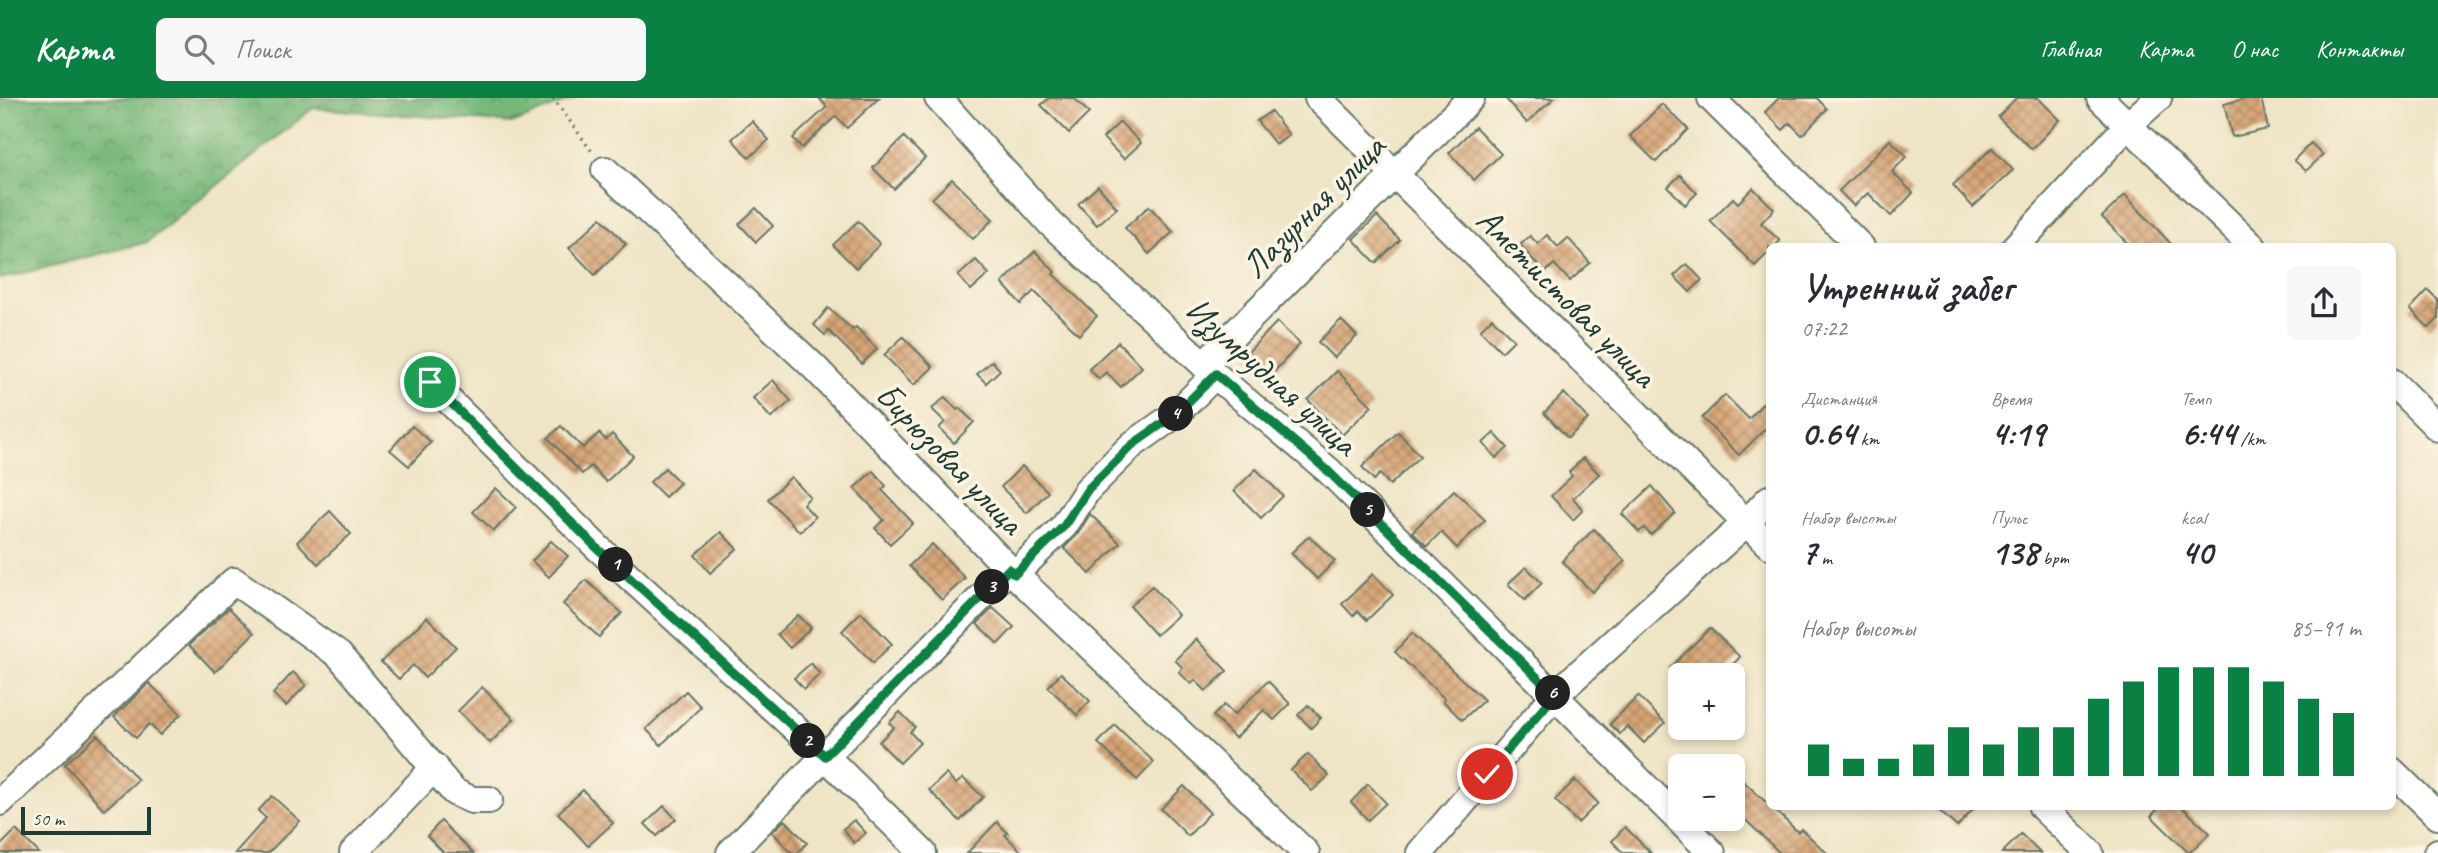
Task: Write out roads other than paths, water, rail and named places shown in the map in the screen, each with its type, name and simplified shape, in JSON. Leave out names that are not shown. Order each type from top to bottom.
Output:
[{"type":"street","name":"Изумрудная улица","points":[[937,98],[1051,224],[1210,369],[1328,471],[1712,853]]},
{"type":"street","name":"Аметистовая улица","points":[[1318,98],[1766,542]]},
{"type":"street","name":"Лазурная улица","points":[[730,853],[1012,572],[1064,526],[1088,489],[1132,445],[1176,414],[1210,369],[1471,98]]},
{"type":"street","points":[[1712,98],[1857,243]]},
{"type":"street","points":[[2100,98],[2249,243]]},
{"type":"street","points":[[2019,243],[2128,125],[2158,98]]},
{"type":"street","name":"Бирюзовая улица","points":[[605,170],[815,368],[1012,572],[1306,853]]},
{"type":"street","points":[[430,382],[597,548],[825,756],[923,853]]},
{"type":"street","points":[[2396,386],[2438,428]]},
{"type":"street","points":[[1420,853],[1555,695],[1766,502]]},
{"type":"street","points":[[0,802],[234,581],[339,654],[454,792],[472,800],[489,800]]},
{"type":"street","points":[[353,853],[435,767]]},
{"type":"street","points":[[2396,775],[2438,816]]},
{"type":"street","points":[[2045,810],[2090,853]]}]
